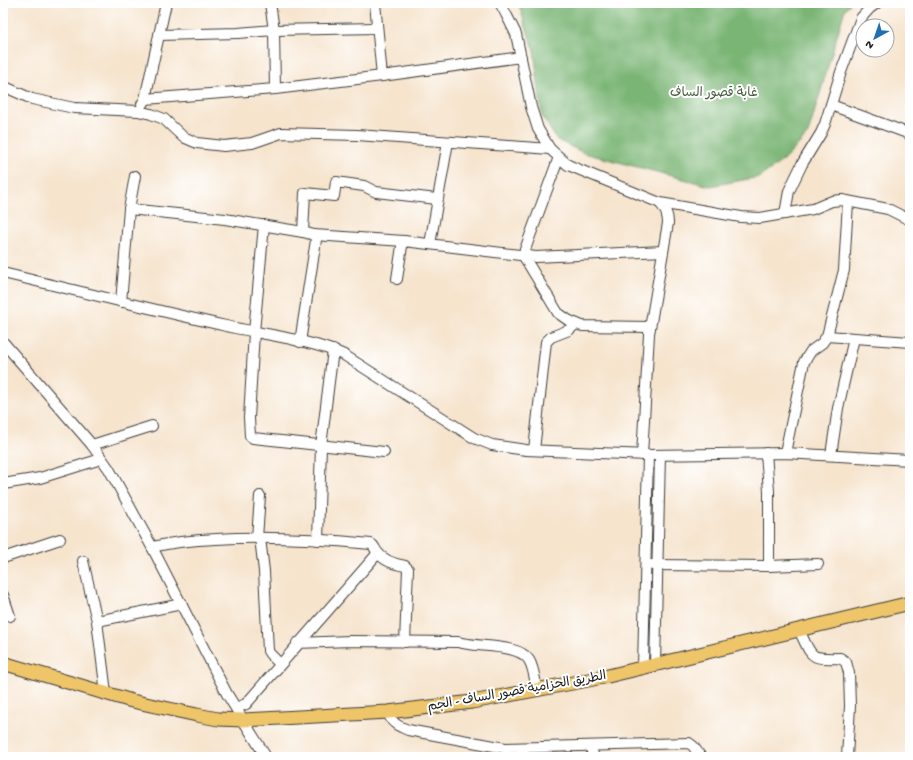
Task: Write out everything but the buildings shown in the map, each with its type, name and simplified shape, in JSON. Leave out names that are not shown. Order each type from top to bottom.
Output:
[{"type":"main road","name":"الطريق الحزامية قصور الساف - الجم","points":[[3,663],[106,693],[218,719],[244,720],[388,712],[472,702],[537,690],[650,666],[910,603]]},
{"type":"street","points":[[138,111],[145,98],[166,3]]},
{"type":"street","points":[[270,3],[274,30],[275,89]]},
{"type":"street","points":[[374,3],[382,76]]},
{"type":"street","points":[[500,3],[516,34],[531,106],[538,128],[550,149],[568,166],[660,203],[741,217],[760,218],[785,214],[813,209],[842,200],[888,209],[910,220]]},
{"type":"street","points":[[785,214],[792,182],[821,133],[861,18],[877,3]]},
{"type":"street","points":[[159,35],[238,33],[274,30],[377,28]]},
{"type":"street","points":[[145,98],[275,89],[521,57]]},
{"type":"street","points":[[3,86],[32,98],[74,108],[138,111],[164,119],[183,137],[197,143],[224,146],[252,143],[281,133],[357,135],[550,149]]},
{"type":"street","points":[[831,105],[910,134]]},
{"type":"street","points":[[430,244],[448,142]]},
{"type":"street","points":[[523,255],[559,157]]},
{"type":"street","points":[[121,302],[129,209],[134,176]]},
{"type":"street","points":[[303,232],[305,193],[334,196],[336,182],[364,186],[376,192],[437,199]]},
{"type":"street","points":[[785,453],[804,362],[810,351],[822,343],[827,336],[844,270],[848,202]]},
{"type":"street","points":[[650,666],[646,564],[645,455],[650,327],[668,223],[668,215],[660,203]]},
{"type":"street","points":[[129,209],[264,225],[314,235],[430,244],[536,257],[663,251]]},
{"type":"street","points":[[264,225],[248,418],[250,436],[253,438],[384,452]]},
{"type":"street","points":[[300,342],[316,240],[314,235]]},
{"type":"street","points":[[397,280],[402,243],[404,242]]},
{"type":"street","points":[[523,255],[558,313],[576,324],[582,326],[650,327]]},
{"type":"street","points":[[3,273],[121,302],[333,350],[344,355],[481,441],[499,447],[645,455],[785,453],[910,460]]},
{"type":"street","points":[[534,450],[546,342],[551,336],[569,330],[576,324]]},
{"type":"street","points":[[827,336],[910,342]]},
{"type":"street","points":[[831,455],[838,408],[854,338]]},
{"type":"street","points":[[3,342],[92,445],[109,469],[152,546],[227,694],[266,757]]},
{"type":"street","points":[[318,540],[320,446],[333,350]]},
{"type":"street","points":[[92,445],[152,426]]},
{"type":"street","points":[[766,453],[770,491],[769,566]]},
{"type":"street","points":[[650,666],[658,565],[660,455]]},
{"type":"street","points":[[3,484],[40,478],[101,459]]},
{"type":"street","points":[[260,496],[259,538],[264,571],[268,651],[280,664]]},
{"type":"street","points":[[152,546],[177,542],[259,538],[290,538],[371,544],[378,553],[389,562],[405,566],[408,569],[405,642]]},
{"type":"street","points":[[3,558],[60,539]]},
{"type":"street","points":[[236,708],[246,704],[297,643],[378,553]]},
{"type":"street","points":[[83,561],[97,621],[106,693]]},
{"type":"street","points":[[646,564],[769,566],[818,564]]},
{"type":"street","points":[[3,595],[10,616]]},
{"type":"street","points":[[97,621],[182,604]]},
{"type":"street","points":[[799,630],[814,657],[840,658],[846,662],[849,673],[850,706],[848,757]]},
{"type":"street","points":[[297,643],[350,641],[458,642],[468,645],[514,650],[525,655],[530,662],[537,690]]},
{"type":"street","points":[[388,712],[392,721],[398,726],[408,730],[504,748],[515,752],[590,746],[689,743],[701,757]]},
{"type":"street","points":[[590,746],[594,757]]},
{"type":"green space","name":"غابة قصور الساف","points":[[518,3],[851,3],[845,9],[808,134],[785,159],[760,177],[710,186],[584,153],[557,140],[542,116],[534,51]]}]
